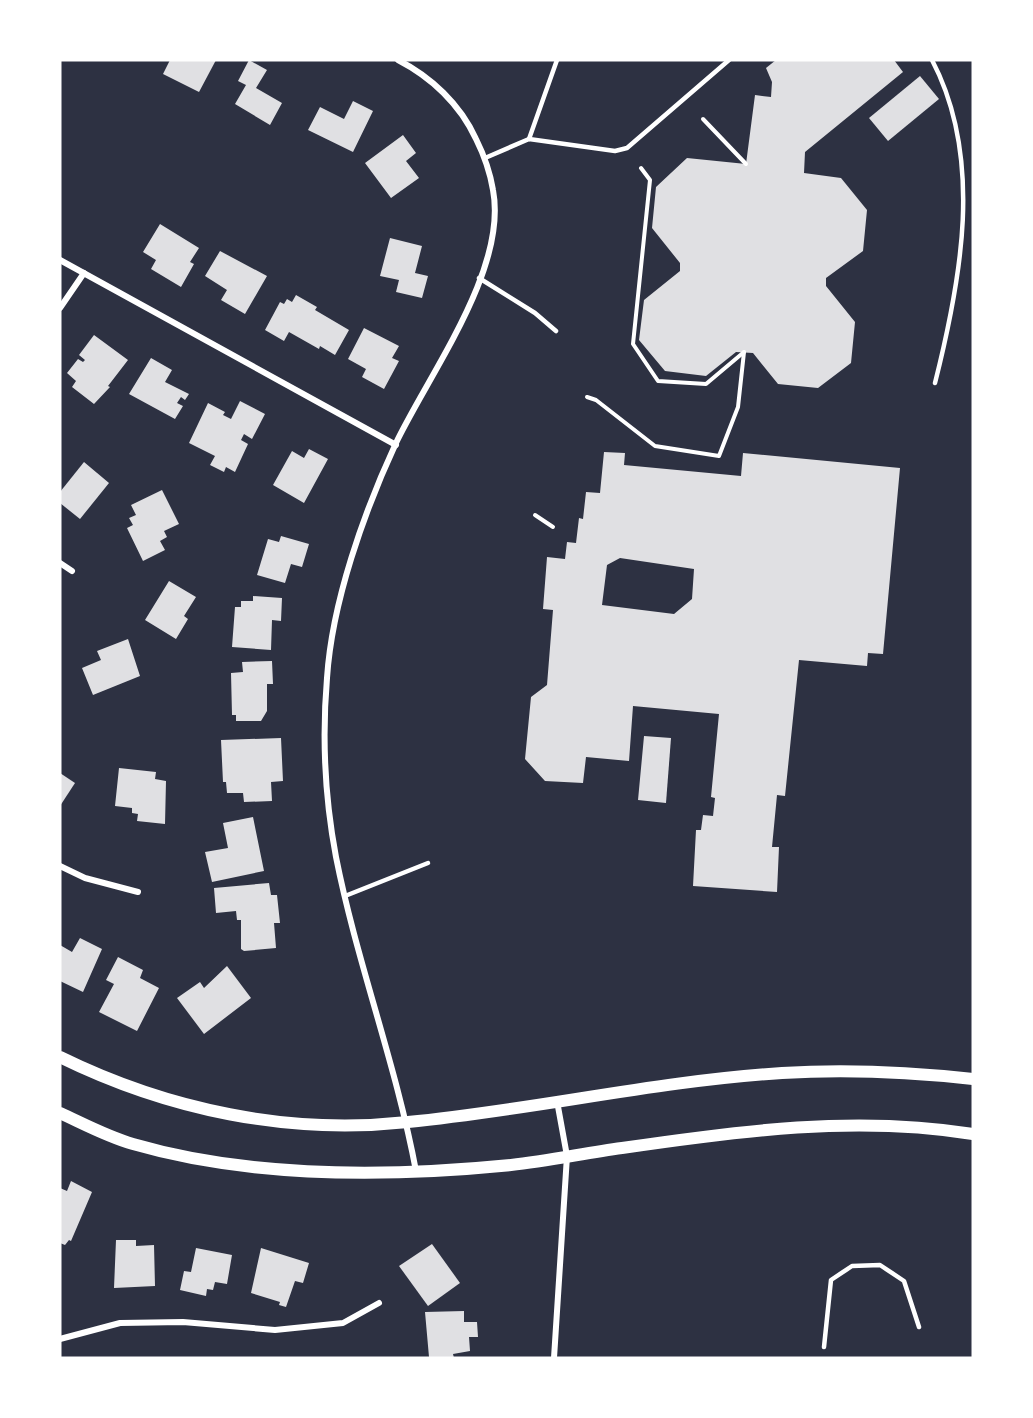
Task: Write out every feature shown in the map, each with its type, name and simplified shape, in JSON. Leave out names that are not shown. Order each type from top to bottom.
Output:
[{"type":"main road","points":[[60,1057],[133,1089],[232,1116],[317,1124],[407,1123],[557,1101],[783,1073],[882,1072],[973,1079]]},
{"type":"main road","points":[[60,1113],[129,1143],[210,1161],[297,1170],[416,1171],[513,1164],[821,1124],[924,1126],[973,1134]]},
{"type":"street","points":[[398,60],[417,70],[441,90],[468,122],[485,158],[494,192],[495,218],[489,249],[468,308],[396,445],[345,574],[327,676],[325,761],[336,854],[345,896],[407,1123],[416,1171]]},
{"type":"street","points":[[60,260],[396,445]]},
{"type":"street","points":[[60,308],[84,273]]},
{"type":"street","points":[[60,563],[72,571]]},
{"type":"street","points":[[60,867],[86,878],[138,892]]},
{"type":"street","points":[[554,1358],[567,1156],[557,1101]]},
{"type":"street","points":[[60,1339],[120,1323],[183,1322],[275,1329],[343,1323],[379,1303]]},
{"type":"lane","points":[[529,138],[557,60]]},
{"type":"lane","points":[[485,158],[529,138],[615,151],[627,148],[729,60]]},
{"type":"lane","points":[[932,60],[951,99],[960,140],[962,167],[961,263],[954,307],[935,383]]},
{"type":"lane","points":[[479,278],[535,313],[556,331]]},
{"type":"lane","points":[[345,896],[428,863]]},
{"type":"lane","points":[[824,1347],[831,1280],[852,1266],[880,1265],[904,1281],[919,1327]]},
{"type":"path","points":[[703,119],[746,164]]},
{"type":"path","points":[[586,398],[596,400],[655,446],[718,456],[738,407],[744,352],[706,384],[658,381],[633,344],[650,180],[641,168]]},
{"type":"path","points":[[535,515],[553,527]]},
{"type":"building","points":[[170,60],[216,60],[199,92],[163,74]]},
{"type":"building","points":[[249,60],[267,70],[256,88],[282,103],[270,125],[235,104],[246,85],[238,81]]},
{"type":"building","points":[[776,60],[894,60],[903,72],[805,152],[804,173],[841,178],[867,210],[863,251],[826,278],[826,286],[855,322],[851,363],[818,388],[778,384],[753,353],[736,352],[706,376],[665,371],[639,340],[644,300],[680,271],[680,263],[652,228],[656,187],[687,158],[746,164],[755,95],[771,97],[772,82],[766,68]]},
{"type":"building","points":[[920,76],[939,99],[888,141],[869,118]]},
{"type":"building","points":[[353,101],[373,111],[353,152],[308,130],[320,107],[344,119]]},
{"type":"building","points":[[403,135],[416,153],[406,161],[419,178],[391,198],[365,163]]},
{"type":"building","points":[[160,224],[199,248],[190,262],[194,264],[181,287],[151,269],[156,260],[143,252]]},
{"type":"building","points":[[390,238],[422,246],[415,273],[428,276],[422,298],[396,292],[399,280],[380,276]]},
{"type":"building","points":[[220,251],[267,276],[245,314],[221,300],[227,290],[205,276]]},
{"type":"building","points":[[296,295],[317,307],[315,310],[349,330],[335,355],[289,332],[284,341],[265,330],[280,302],[284,304],[287,299],[292,302]]},
{"type":"building","points":[[364,328],[399,346],[392,358],[399,361],[384,389],[362,377],[366,369],[348,359]]},
{"type":"building","points":[[94,335],[128,360],[108,386],[110,387],[94,404],[72,387],[76,381],[67,373],[78,359],[83,362],[85,360],[79,355]]},
{"type":"building","points":[[151,358],[172,370],[165,382],[189,394],[185,400],[181,397],[177,403],[183,406],[175,419],[129,394]]},
{"type":"building","points":[[240,401],[265,414],[252,439],[244,434],[241,440],[248,444],[235,472],[226,467],[224,472],[210,465],[215,456],[189,443],[208,403],[225,412],[223,415],[231,419]]},
{"type":"building","points":[[309,449],[328,459],[304,503],[273,485],[292,451],[304,458]]},
{"type":"building","points":[[604,452],[625,453],[624,465],[741,476],[743,453],[900,468],[883,654],[868,653],[867,666],[799,660],[785,796],[777,795],[772,847],[779,847],[777,892],[693,886],[696,830],[701,830],[703,815],[713,816],[715,798],[711,797],[719,714],[633,706],[629,761],[586,757],[583,783],[545,781],[525,759],[531,697],[547,685],[553,610],[543,609],[547,557],[565,559],[567,542],[576,543],[579,518],[583,519],[586,492],[600,493]],"holes":[[[620,558],[694,569],[692,599],[674,614],[602,605],[607,565]]]},
{"type":"building","points":[[84,462],[109,483],[80,519],[60,503],[60,492]]},
{"type":"building","points":[[162,490],[179,524],[164,531],[167,537],[160,541],[165,550],[143,561],[127,528],[133,525],[129,518],[136,515],[131,505]]},
{"type":"building","points":[[281,536],[309,544],[302,567],[291,564],[285,583],[257,575],[268,539],[279,542]]},
{"type":"building","points":[[169,581],[196,597],[184,616],[188,619],[176,639],[145,620]]},
{"type":"building","points":[[253,596],[282,598],[281,621],[272,620],[271,650],[232,647],[235,607],[241,607],[241,601],[253,601]]},
{"type":"building","points":[[128,639],[140,676],[93,695],[82,668],[101,660],[97,651]]},
{"type":"building","points":[[272,661],[273,684],[267,684],[267,711],[261,721],[236,721],[236,715],[232,715],[231,673],[243,672],[242,662]]},
{"type":"building","points":[[644,736],[671,738],[666,803],[638,800]]},
{"type":"building","points":[[281,738],[283,781],[271,782],[272,801],[244,802],[243,793],[227,793],[226,782],[223,782],[221,740]]},
{"type":"building","points":[[119,768],[156,772],[155,779],[166,781],[165,824],[137,821],[138,814],[132,813],[132,808],[115,806]]},
{"type":"building","points":[[60,773],[75,783],[60,806]]},
{"type":"building","points":[[253,817],[264,871],[212,882],[205,852],[228,848],[223,823]]},
{"type":"building","points":[[269,883],[271,895],[277,895],[280,923],[274,923],[276,948],[244,951],[241,949],[241,920],[237,920],[236,911],[216,913],[214,888]]},
{"type":"building","points":[[80,938],[102,949],[83,992],[60,981],[60,945],[72,952]]},
{"type":"building","points":[[118,957],[143,970],[140,978],[159,988],[137,1031],[99,1012],[114,984],[106,980]]},
{"type":"building","points":[[227,966],[251,998],[204,1034],[177,998],[200,982],[204,988]]},
{"type":"building","points":[[71,1181],[92,1192],[71,1241],[69,1240],[65,1245],[60,1243],[60,1188],[67,1191]]},
{"type":"building","points":[[116,1240],[136,1240],[136,1246],[154,1245],[155,1286],[114,1288]]},
{"type":"building","points":[[432,1244],[460,1283],[428,1306],[399,1266]]},
{"type":"building","points":[[196,1248],[232,1255],[227,1284],[215,1282],[213,1290],[207,1289],[206,1296],[180,1290],[184,1271],[191,1272]]},
{"type":"building","points":[[261,1248],[309,1263],[303,1283],[295,1281],[286,1307],[279,1305],[280,1302],[251,1293]]},
{"type":"building","points":[[464,1311],[464,1322],[477,1322],[478,1337],[469,1337],[470,1351],[453,1354],[454,1358],[429,1357],[425,1312]]}]
